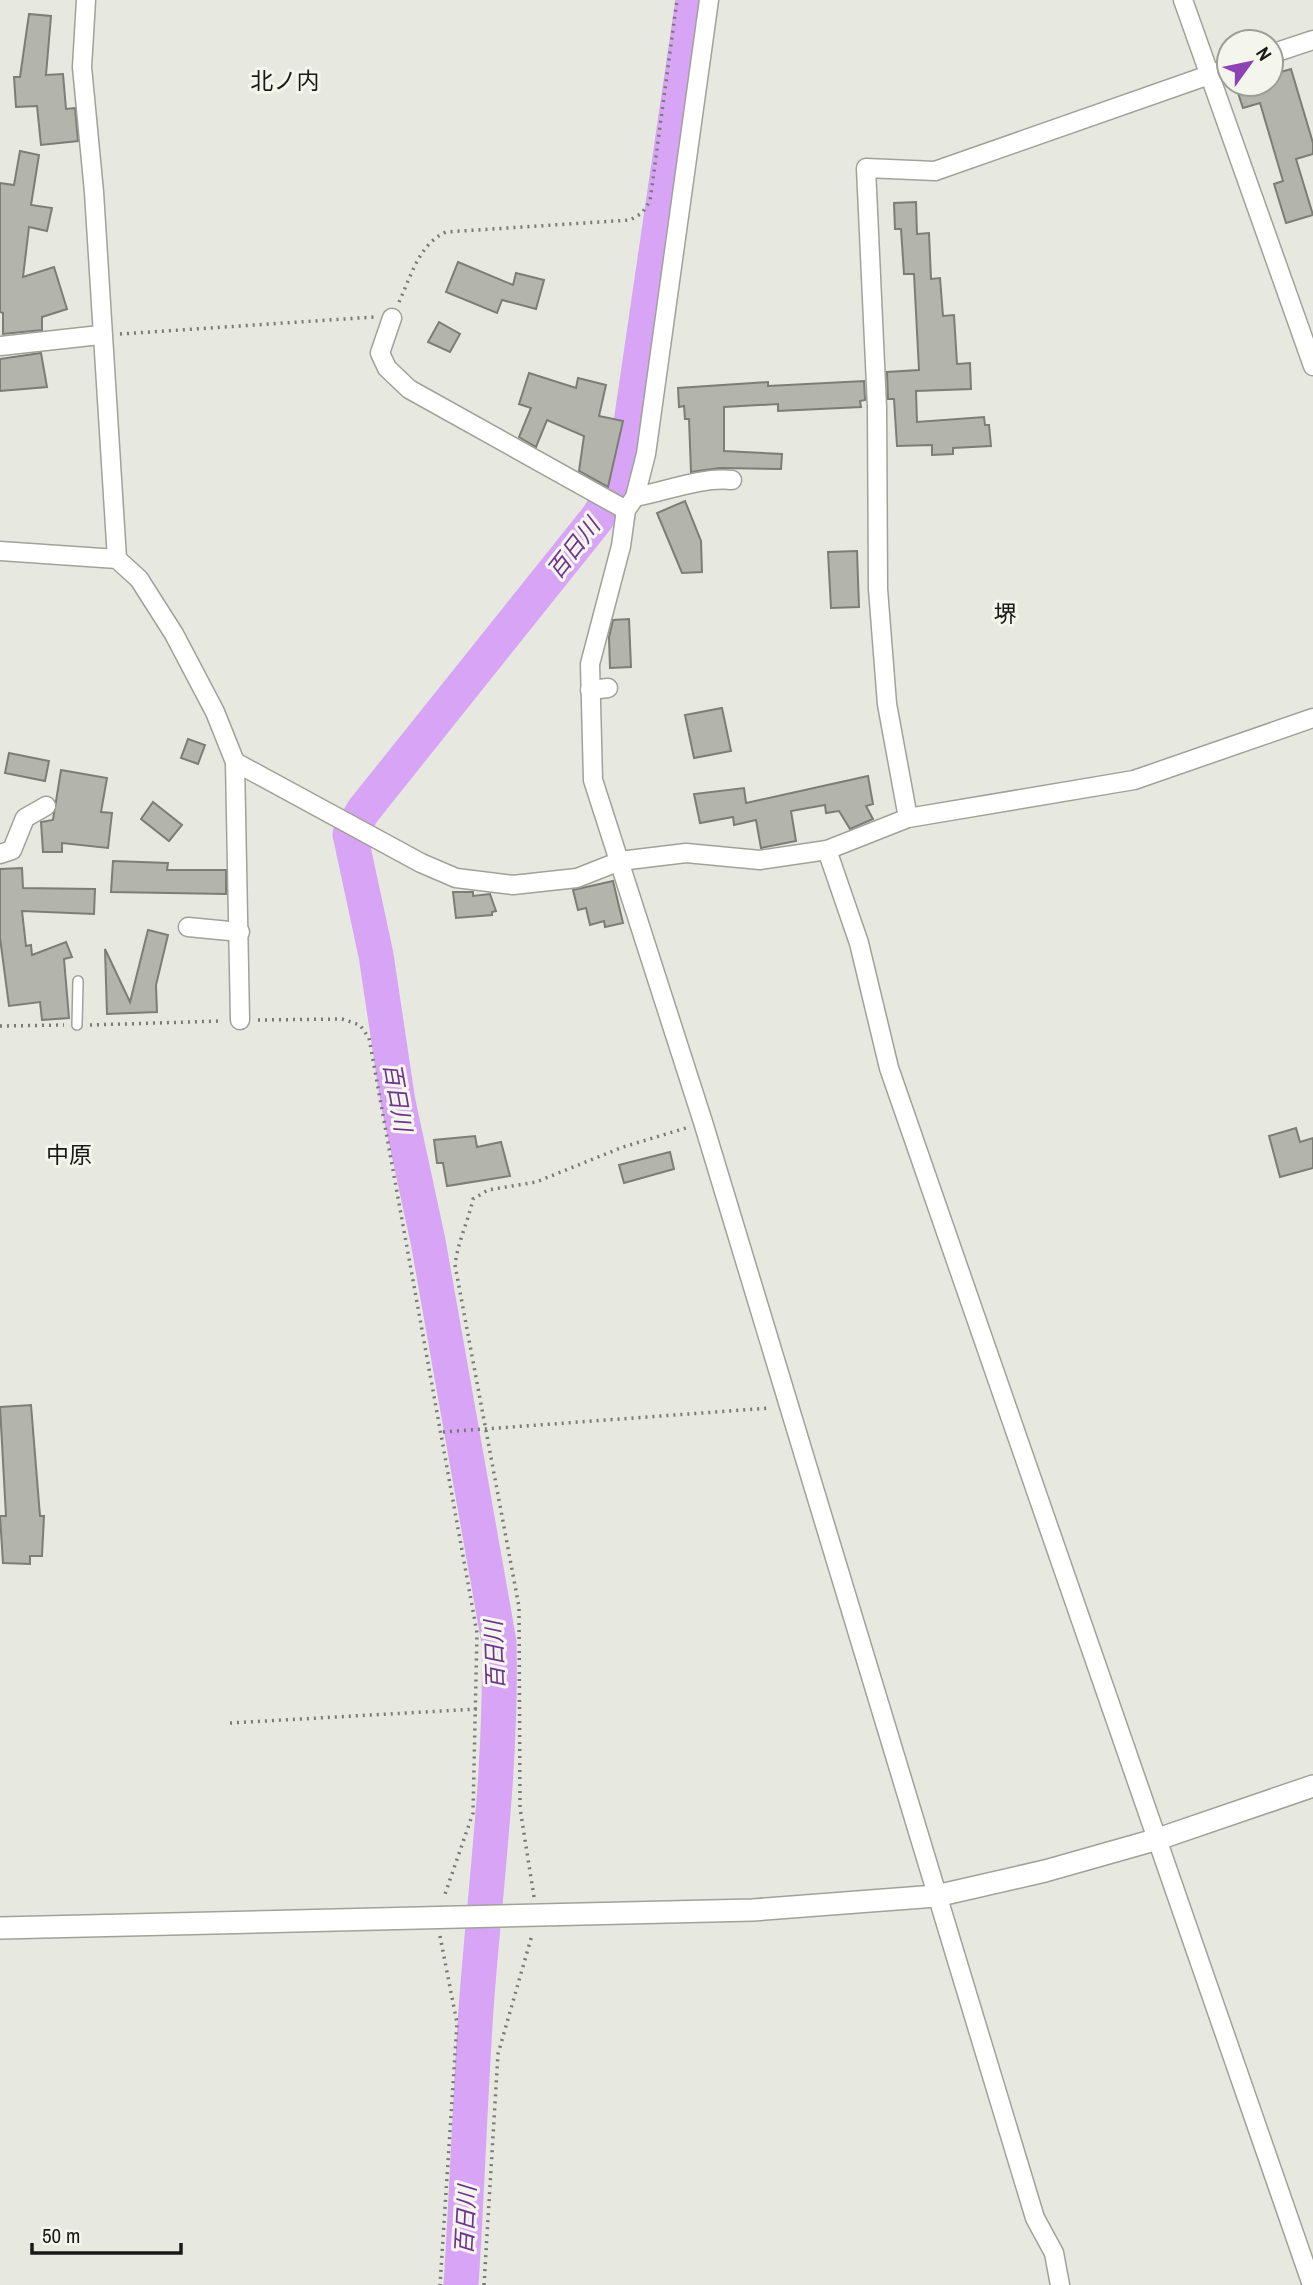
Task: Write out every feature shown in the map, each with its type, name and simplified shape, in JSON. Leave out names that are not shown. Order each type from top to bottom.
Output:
[{"type":"street","points":[[86,0],[82,67],[94,192],[100,335],[117,559]]},
{"type":"street","points":[[709,0],[646,454],[618,502],[621,545],[590,664],[599,689],[593,780],[703,1122],[1035,2218],[1054,2253],[1060,2285]]},
{"type":"street","points":[[1183,0],[1313,366]]},
{"type":"street","points":[[1285,49],[1313,40]]},
{"type":"street","points":[[908,818],[887,704],[878,589],[877,407],[866,168],[935,171],[1215,73]]},
{"type":"street","points":[[392,318],[380,353],[387,368],[409,389],[618,502],[677,490],[701,480],[732,480]]},
{"type":"street","points":[[0,346],[100,335]]},
{"type":"street","points":[[0,551],[117,559],[139,579],[174,635],[215,712],[235,762],[240,1020]]},
{"type":"street","points":[[235,762],[421,863],[456,878],[494,884],[532,884],[578,877],[620,861],[686,853],[760,860],[827,850],[908,818],[1134,780],[1313,718]]},
{"type":"street","points":[[0,854],[12,850],[30,813],[46,806]]},
{"type":"street","points":[[827,850],[859,943],[889,1068],[1312,2285]]},
{"type":"street","points":[[188,927],[240,932]]},
{"type":"street","points":[[0,1928],[753,1910],[936,1896],[1045,1871],[1158,1839],[1313,1786]]},
{"type":"lane","points":[[77,1025],[78,981]]},
{"type":"path","points":[[100,335],[392,318],[424,248],[434,237],[446,232],[630,220],[642,213],[650,201],[677,0]]},
{"type":"path","points":[[0,1026],[342,1019],[360,1025],[369,1038],[477,1633],[473,1813],[448,1918],[457,2023],[440,2285]]},
{"type":"path","points":[[484,2285],[498,2054],[527,1916],[520,1808],[519,1607],[455,1265],[458,1242],[468,1220],[473,1199],[488,1190],[536,1182],[623,1147],[703,1122]]},
{"type":"path","points":[[442,1432],[790,1406]]},
{"type":"path","points":[[230,1723],[477,1709]]},
{"type":"building","points":[[29,14],[51,16],[46,75],[63,74],[66,109],[75,108],[78,141],[41,145],[37,106],[16,107],[14,77],[20,77]]},
{"type":"building","points":[[1291,69],[1313,143],[1313,154],[1296,159],[1313,215],[1286,223],[1274,184],[1283,181],[1260,103],[1243,108],[1240,98],[1285,98],[1285,71]]},
{"type":"building","points":[[20,151],[39,155],[31,205],[52,208],[47,231],[29,227],[23,277],[54,267],[67,309],[42,317],[42,330],[3,334],[3,313],[0,312],[0,183],[14,185]]},
{"type":"building","points":[[916,202],[917,234],[929,233],[931,279],[940,278],[943,316],[954,315],[957,364],[970,363],[971,389],[916,391],[917,422],[984,417],[985,425],[989,425],[991,446],[953,448],[953,454],[932,455],[932,445],[897,446],[894,399],[888,399],[887,372],[919,370],[914,274],[904,274],[901,229],[895,229],[894,203]]},
{"type":"building","points":[[458,262],[513,285],[516,273],[544,280],[536,309],[502,300],[497,313],[446,292]]},
{"type":"building","points":[[439,322],[460,334],[450,352],[428,342]]},
{"type":"building","points":[[41,353],[47,387],[0,391],[0,359]]},
{"type":"building","points":[[529,373],[576,388],[578,378],[606,385],[599,416],[623,421],[608,487],[579,471],[584,436],[547,420],[536,447],[519,437],[531,408],[519,404]]},
{"type":"building","points":[[864,381],[865,400],[860,401],[861,407],[778,411],[778,404],[724,407],[724,451],[782,454],[781,469],[720,468],[691,472],[689,419],[685,419],[684,406],[679,407],[678,388],[768,382],[768,386]]},
{"type":"building","points":[[685,501],[701,541],[702,572],[682,573],[657,513]]},
{"type":"building","points":[[857,551],[859,607],[831,608],[828,552]]},
{"type":"building","points":[[629,619],[631,667],[610,668],[609,637],[613,620]]},
{"type":"building","points":[[722,708],[731,751],[694,758],[685,715]]},
{"type":"building","points":[[188,739],[205,745],[198,764],[181,758]]},
{"type":"building","points":[[9,753],[49,761],[45,781],[5,773]]},
{"type":"building","points":[[61,770],[107,778],[101,812],[112,813],[108,848],[62,843],[62,852],[43,852],[41,822],[53,820]]},
{"type":"building","points":[[868,776],[873,804],[866,806],[873,819],[850,829],[839,811],[826,813],[825,805],[791,811],[796,841],[761,848],[756,820],[734,825],[733,817],[700,823],[694,794],[744,788],[746,803]]},
{"type":"building","points":[[153,802],[182,825],[169,841],[141,819]]},
{"type":"building","points":[[113,861],[168,863],[167,870],[226,870],[226,894],[111,892]]},
{"type":"building","points":[[22,868],[23,888],[95,889],[94,914],[22,911],[26,946],[31,945],[32,955],[66,942],[72,957],[64,959],[69,1018],[42,1020],[40,1002],[9,1006],[0,938],[0,869]]},
{"type":"building","points":[[613,881],[623,923],[605,927],[604,921],[590,925],[586,908],[578,910],[573,890]]},
{"type":"building","points":[[453,892],[473,892],[473,896],[490,894],[496,911],[492,912],[492,915],[456,918]]},
{"type":"building","points":[[148,930],[168,935],[156,985],[157,1012],[107,1014],[105,949],[130,1002]]},
{"type":"building","points":[[1296,1128],[1300,1142],[1313,1138],[1313,1168],[1280,1177],[1269,1136]]},
{"type":"building","points":[[475,1136],[477,1147],[501,1142],[510,1176],[447,1186],[443,1163],[437,1163],[434,1140]]},
{"type":"building","points":[[670,1152],[674,1169],[624,1183],[619,1165]]},
{"type":"building","points":[[31,1405],[40,1516],[44,1516],[42,1556],[30,1556],[30,1564],[3,1563],[0,1516],[6,1516],[0,1407]]},
{"type":"waterway","name":"百日川","points":[[461,2285],[476,2009],[498,1734],[499,1642],[428,1241],[398,1102],[376,955],[350,834],[363,811],[598,517],[615,489],[626,457],[693,0]]},
{"type":"district","name":"北ノ内","points":[[285,80]]},
{"type":"district","name":"堺","points":[[1005,613]]},
{"type":"district","name":"中原","points":[[69,1154]]}]
